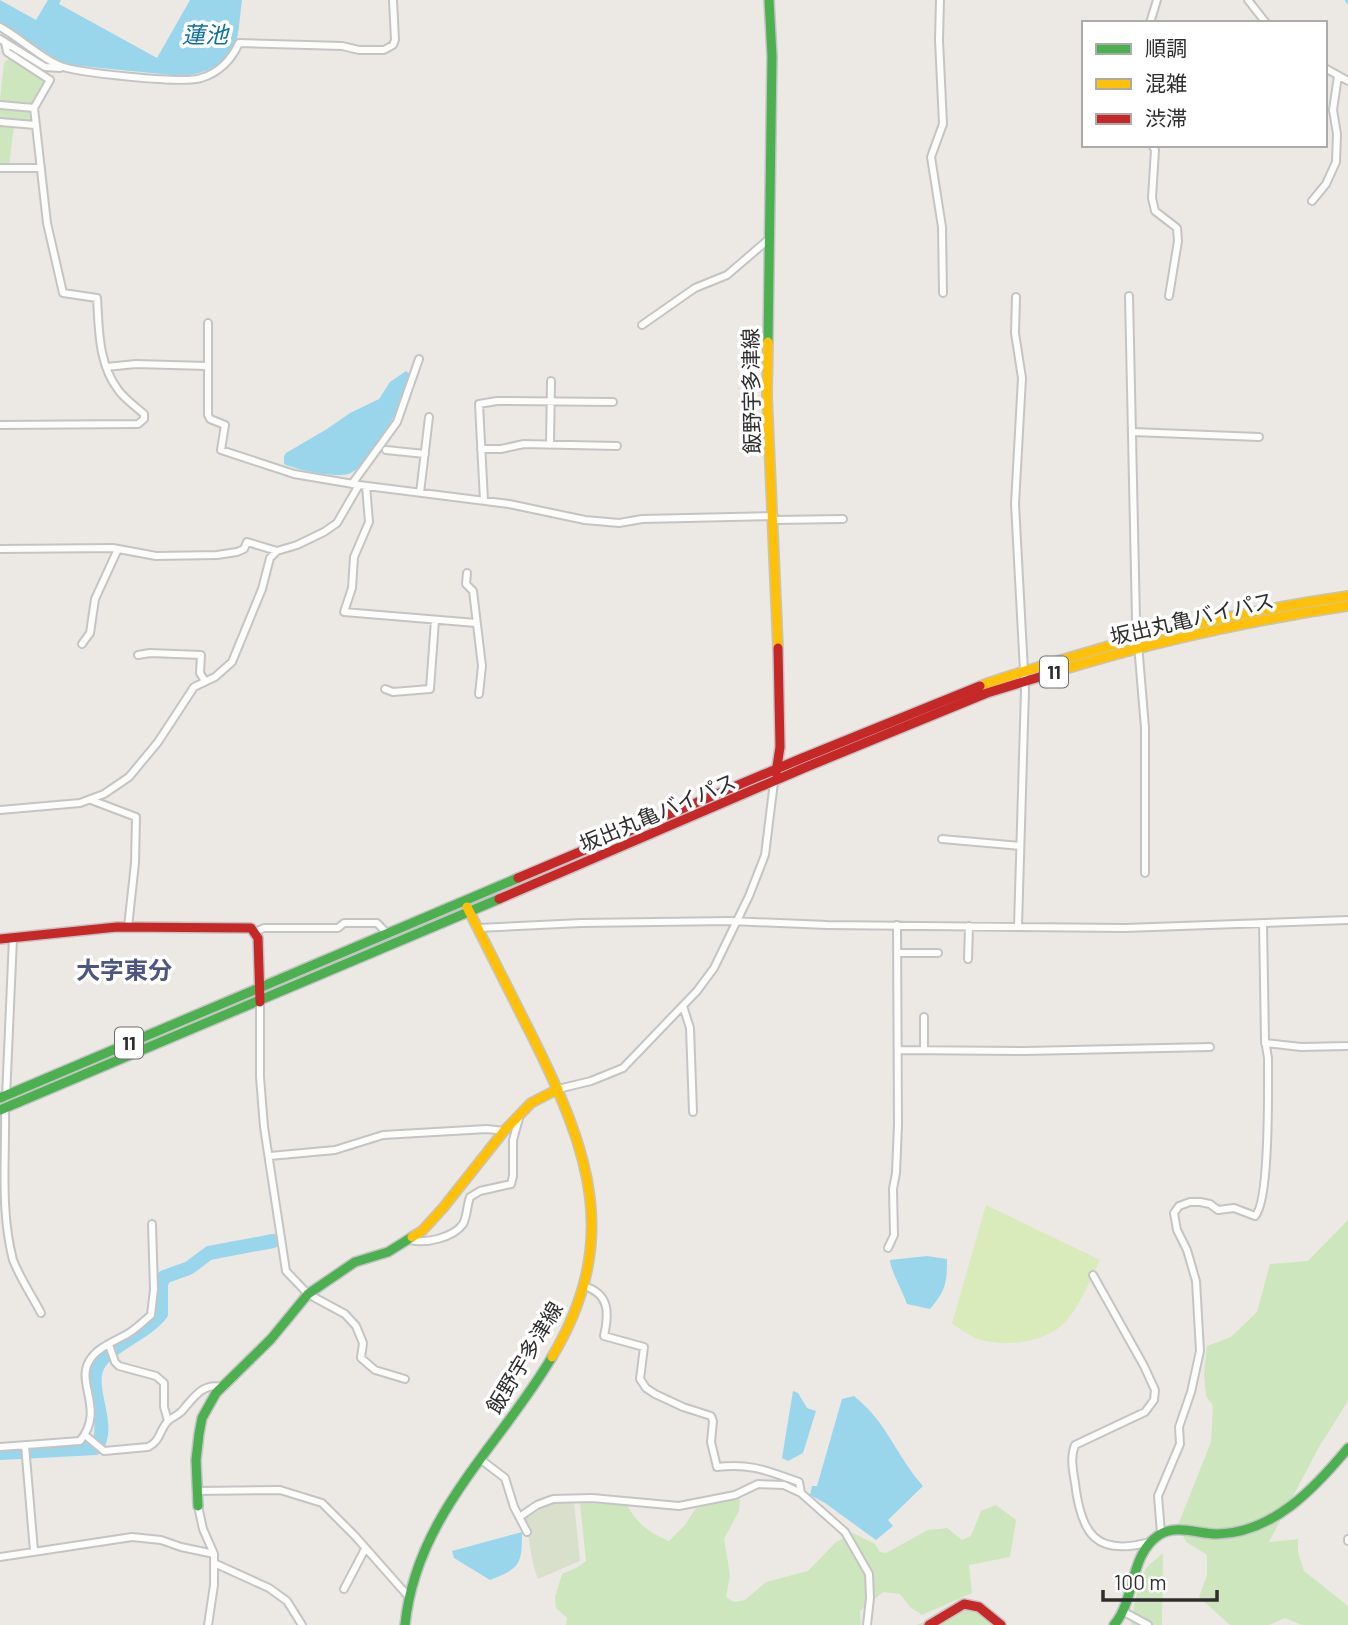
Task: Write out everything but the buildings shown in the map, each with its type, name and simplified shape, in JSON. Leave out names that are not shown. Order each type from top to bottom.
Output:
[{"type":"main road","name":"飯野宇多津線","points":[[769,0],[772,55],[767,397],[779,693],[777,769],[774,782]]},
{"type":"main road","name":"坂出丸亀バイパス","points":[[3,1097],[464,902],[659,816],[904,716],[1024,671],[1138,638],[1278,606],[1348,596]]},
{"type":"main road","name":"坂出丸亀バイパス","points":[[3,1109],[987,693],[1139,648],[1258,621],[1348,606]]},
{"type":"main road","name":"飯野宇多津線","points":[[405,1625],[408,1597],[426,1544],[441,1516],[548,1362],[576,1309],[584,1286],[593,1226],[591,1191],[580,1141],[558,1089],[464,902]]},
{"type":"main road","points":[[0,939],[93,928],[251,928],[258,938],[260,1002]]},
{"type":"main road","points":[[198,1506],[195,1460],[202,1418],[221,1387],[271,1339],[308,1294],[355,1262],[388,1252],[410,1240],[443,1208],[504,1131],[531,1102],[558,1089]]},
{"type":"main road","points":[[1114,1625],[1124,1612],[1138,1564],[1150,1542],[1161,1533],[1237,1533],[1255,1528],[1298,1499],[1348,1448]]},
{"type":"main road","points":[[929,1625],[964,1604],[979,1607],[1000,1625]]},
{"type":"street","points":[[2,41],[45,67],[188,80],[208,76],[220,69],[239,43],[384,50],[393,45],[395,40],[393,0]]},
{"type":"street","points":[[940,0],[943,124],[931,157],[942,227],[943,293]]},
{"type":"street","points":[[1151,21],[1157,0]]},
{"type":"street","points":[[1248,0],[1264,21]]},
{"type":"street","points":[[0,27],[47,59],[69,69]]},
{"type":"street","points":[[0,425],[142,422],[144,414],[119,391],[106,367],[100,342],[97,298],[63,293],[47,223],[35,125],[34,108],[50,80],[7,52],[2,41]]},
{"type":"street","points":[[1327,69],[1348,81]]},
{"type":"street","points":[[1312,201],[1326,184],[1336,162],[1337,134],[1333,110],[1338,76]]},
{"type":"street","points":[[0,105],[34,108]]},
{"type":"street","points":[[0,122],[35,125]]},
{"type":"street","points":[[1153,147],[1152,198],[1155,211],[1177,229],[1178,241],[1169,296]]},
{"type":"street","points":[[0,168],[41,168]]},
{"type":"street","points":[[642,325],[695,288],[727,275],[769,239]]},
{"type":"street","points":[[1129,296],[1138,638],[1145,728],[1145,873]]},
{"type":"street","points":[[1016,297],[1015,333],[1022,379],[1015,504],[1025,682],[1018,926]]},
{"type":"street","points":[[208,323],[208,415],[210,419],[225,425],[221,450],[295,474],[359,485],[509,503],[585,520],[619,523],[642,519],[843,519]]},
{"type":"street","points":[[0,549],[118,549],[156,556],[217,555],[244,549],[247,542],[277,551],[297,545],[337,523],[397,422],[419,359]]},
{"type":"street","points":[[106,367],[136,364],[207,366]]},
{"type":"street","points":[[550,444],[551,381]]},
{"type":"street","points":[[484,501],[479,404],[497,401],[613,402]]},
{"type":"street","points":[[420,493],[429,417]]},
{"type":"street","points":[[1132,432],[1259,437]]},
{"type":"street","points":[[481,449],[501,449],[524,444],[617,446]]},
{"type":"street","points":[[387,450],[425,454]]},
{"type":"street","points":[[359,485],[369,522],[354,557],[352,589],[344,612],[476,623]]},
{"type":"street","points":[[82,644],[90,633],[95,599],[118,549]]},
{"type":"street","points":[[0,810],[80,803],[104,794],[129,778],[158,742],[194,687],[222,673],[232,662],[262,589],[267,565],[277,551]]},
{"type":"street","points":[[467,573],[466,584],[473,591],[482,666],[479,694]]},
{"type":"street","points":[[385,689],[393,692],[430,689],[435,620]]},
{"type":"street","points":[[138,655],[201,655],[200,673],[205,681]]},
{"type":"street","points":[[558,1089],[591,1082],[623,1068],[683,1006],[719,960],[765,855],[774,782]]},
{"type":"street","points":[[90,799],[136,817],[135,863],[128,927]]},
{"type":"street","points":[[659,816],[664,829]]},
{"type":"street","points":[[942,839],[1020,846]]},
{"type":"street","points":[[478,928],[581,923],[737,921],[1125,928],[1348,920]]},
{"type":"street","points":[[1161,1533],[1158,1496],[1180,1444],[1179,1427],[1191,1392],[1200,1351],[1196,1281],[1187,1250],[1177,1230],[1174,1213],[1179,1206],[1190,1202],[1210,1204],[1218,1210],[1234,1208],[1255,1216],[1261,1210],[1266,1169],[1268,1058],[1265,1043],[1263,922]]},
{"type":"street","points":[[255,932],[264,928],[338,928],[344,923],[377,923],[388,934]]},
{"type":"street","points":[[888,1248],[894,1236],[893,1189],[898,1124],[897,925]]},
{"type":"street","points":[[968,959],[969,926]]},
{"type":"street","points":[[13,938],[3,1097],[3,1220],[13,1260],[41,1313]]},
{"type":"street","points":[[897,953],[938,953]]},
{"type":"street","points":[[260,1002],[260,1077],[264,1127],[286,1271],[308,1294],[345,1314],[356,1326],[363,1343],[360,1358],[375,1370],[405,1379]]},
{"type":"street","points":[[683,1006],[690,1028],[693,1112]]},
{"type":"street","points":[[924,1050],[925,1017]]},
{"type":"street","points":[[1265,1043],[1301,1047],[1348,1046]]},
{"type":"street","points":[[898,1049],[1025,1051],[1210,1047]]},
{"type":"street","points":[[410,1240],[437,1239],[455,1231],[464,1223],[470,1196],[511,1184],[513,1140],[521,1114]]},
{"type":"street","points":[[270,1156],[335,1150],[383,1135],[487,1129],[504,1131]]},
{"type":"street","points":[[0,1447],[80,1441],[85,1435],[92,1417],[85,1372],[92,1357],[151,1315],[154,1289],[152,1224]]},
{"type":"street","points":[[1093,1275],[1155,1390],[1154,1400],[1145,1412],[1075,1445],[1072,1451],[1079,1509],[1084,1525],[1094,1538],[1114,1548],[1130,1548],[1150,1542]]},
{"type":"street","points":[[584,1286],[598,1291],[604,1299],[604,1336],[644,1347],[640,1379],[646,1388],[683,1407],[711,1416],[711,1442],[717,1467],[743,1464],[769,1472],[799,1482],[801,1493]]},
{"type":"street","points":[[109,1345],[119,1366],[156,1376],[164,1382],[163,1407],[168,1421]]},
{"type":"street","points":[[85,1435],[104,1451],[148,1447],[159,1438],[168,1421],[182,1410],[195,1394],[208,1387],[221,1387]]},
{"type":"street","points":[[25,1445],[34,1551]]},
{"type":"street","points":[[480,1459],[505,1478],[514,1507],[527,1532]]},
{"type":"street","points":[[521,1516],[537,1505],[553,1499],[592,1498],[679,1506],[736,1494],[758,1484],[785,1485],[801,1493],[845,1532],[869,1574],[867,1625]]},
{"type":"street","points":[[197,1491],[280,1490],[323,1503],[408,1597]]},
{"type":"street","points":[[198,1506],[203,1529],[214,1553],[208,1625]]},
{"type":"street","points":[[0,1557],[132,1537],[161,1540],[214,1553]]},
{"type":"street","points":[[344,1589],[365,1549]]},
{"type":"street","points":[[214,1563],[269,1588],[287,1601],[302,1625]]},
{"type":"street","points":[[1124,1612],[1148,1625]]},
{"type":"green space","points":[[11,57],[46,80],[33,104],[3,102],[0,99],[4,63]]},
{"type":"green space","points":[[0,109],[28,112],[32,117],[28,122],[0,120]]},
{"type":"green space","points":[[0,125],[14,126],[9,166],[0,165]]},
{"type":"green space","points":[[986,1205],[1100,1260],[1071,1314],[1047,1335],[1023,1342],[998,1343],[975,1338],[952,1324]]},
{"type":"green space","points":[[1348,1220],[1348,1401],[1319,1447],[1269,1542],[1298,1539],[1298,1552],[1304,1571],[1348,1606],[1348,1625],[1302,1625],[1285,1618],[1269,1625],[1230,1625],[1199,1597],[1207,1575],[1207,1555],[1186,1542],[1178,1525],[1211,1442],[1213,1406],[1206,1396],[1204,1374],[1207,1346],[1231,1337],[1257,1312],[1270,1264],[1308,1261]]},
{"type":"green space","points":[[740,1498],[739,1511],[724,1539],[730,1575],[726,1597],[734,1602],[745,1600],[766,1582],[808,1571],[836,1542],[853,1533],[875,1544],[880,1552],[886,1553],[928,1530],[947,1528],[962,1540],[971,1536],[981,1511],[996,1505],[1016,1520],[1010,1557],[969,1565],[972,1593],[922,1615],[910,1607],[900,1594],[883,1592],[860,1611],[861,1625],[566,1625],[567,1618],[556,1608],[555,1597],[562,1574],[586,1561],[580,1503],[627,1505],[645,1527],[669,1541],[685,1525],[696,1508]]},
{"type":"green space","points":[[553,1502],[574,1502],[580,1561],[538,1579],[525,1518]]},
{"type":"green space","points":[[1163,1553],[1162,1625],[1131,1625],[1135,1600],[1146,1568]]},
{"type":"green space","points":[[969,1602],[989,1610],[1006,1625],[916,1625],[955,1605]]},
{"type":"water","name":"蓮池","points":[[0,0],[36,20],[48,0],[61,0],[59,4],[157,58],[190,0],[242,0],[237,39],[230,55],[218,65],[182,76],[63,63],[0,23]]},
{"type":"water","points":[[406,371],[410,374],[395,414],[377,446],[357,469],[348,474],[334,475],[306,471],[284,464],[286,453],[350,413],[379,399],[390,382]]},
{"type":"water","points":[[927,1256],[947,1259],[944,1286],[930,1309],[907,1304],[890,1260]]},
{"type":"water","points":[[793,1391],[798,1393],[807,1408],[816,1411],[803,1453],[788,1461],[782,1458]]},
{"type":"water","points":[[854,1396],[884,1428],[923,1486],[888,1520],[893,1526],[876,1540],[810,1495],[812,1486],[817,1486],[842,1399]]},
{"type":"water","points":[[522,1532],[520,1559],[517,1564],[508,1572],[490,1580],[454,1558],[452,1551]]},
{"type":"waterway","points":[[0,1453],[96,1448],[101,1427],[96,1372],[106,1356],[161,1314],[161,1284],[164,1277],[189,1268],[209,1253],[273,1241]]},
{"type":"traffic: fast","points":[[768,342],[772,56],[769,0]]},
{"type":"traffic: fast","points":[[0,1098],[518,878]]},
{"type":"traffic: fast","points":[[0,1110],[499,899]]},
{"type":"traffic: fast","points":[[198,1506],[196,1460],[199,1434],[202,1418],[216,1393],[271,1339],[308,1294],[355,1262],[388,1252],[412,1237]]},
{"type":"traffic: fast","points":[[405,1625],[412,1586],[425,1549],[442,1516],[552,1357]]},
{"type":"traffic: fast","points":[[1114,1625],[1126,1603],[1142,1554],[1159,1535],[1173,1530],[1217,1534],[1256,1526],[1274,1517],[1307,1493],[1348,1448]]},
{"type":"traffic: slow","points":[[768,342],[767,396],[778,648]]},
{"type":"traffic: slow","points":[[980,686],[1096,649],[1168,631],[1239,615],[1348,596]]},
{"type":"traffic: slow","points":[[1046,675],[1196,634],[1348,606]]},
{"type":"traffic: slow","points":[[467,907],[554,1081],[582,1159],[590,1197],[591,1236],[586,1274],[573,1315],[552,1357]]},
{"type":"traffic: slow","points":[[412,1237],[422,1231],[443,1208],[504,1131],[531,1103],[558,1089]]},
{"type":"traffic: jam","points":[[776,773],[780,747],[778,648]]},
{"type":"traffic: jam","points":[[499,899],[987,693],[1046,675]]},
{"type":"traffic: jam","points":[[518,878],[980,686]]},
{"type":"traffic: jam","points":[[0,939],[117,927],[251,928],[258,938],[260,1002]]},
{"type":"traffic: jam","points":[[929,1625],[964,1604],[979,1607],[1001,1625]]},
{"type":"district","name":"大字東分","points":[[124,971]]}]
